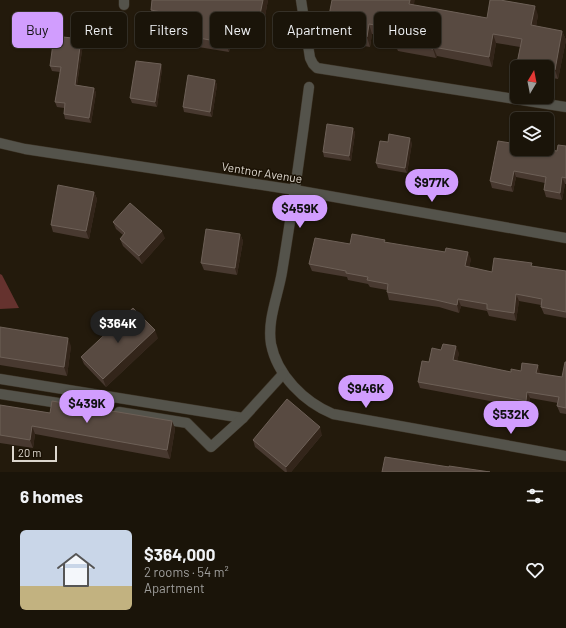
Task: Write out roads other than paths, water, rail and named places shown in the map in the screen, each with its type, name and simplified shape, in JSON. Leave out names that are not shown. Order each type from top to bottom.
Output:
[{"type":"street","points":[[301,0],[310,58],[317,68],[565,104]]},
{"type":"street","points":[[310,87],[280,284],[270,322],[273,352],[283,374],[307,399],[325,411],[333,414],[566,456]]},
{"type":"street","name":"Ventnor Avenue","points":[[0,143],[25,149],[295,190],[566,238]]},
{"type":"street","points":[[109,410],[187,423],[211,447],[243,418],[283,374]]},
{"type":"street","points":[[0,379],[243,418]]},
{"type":"street","points":[[0,394],[78,406]]}]
